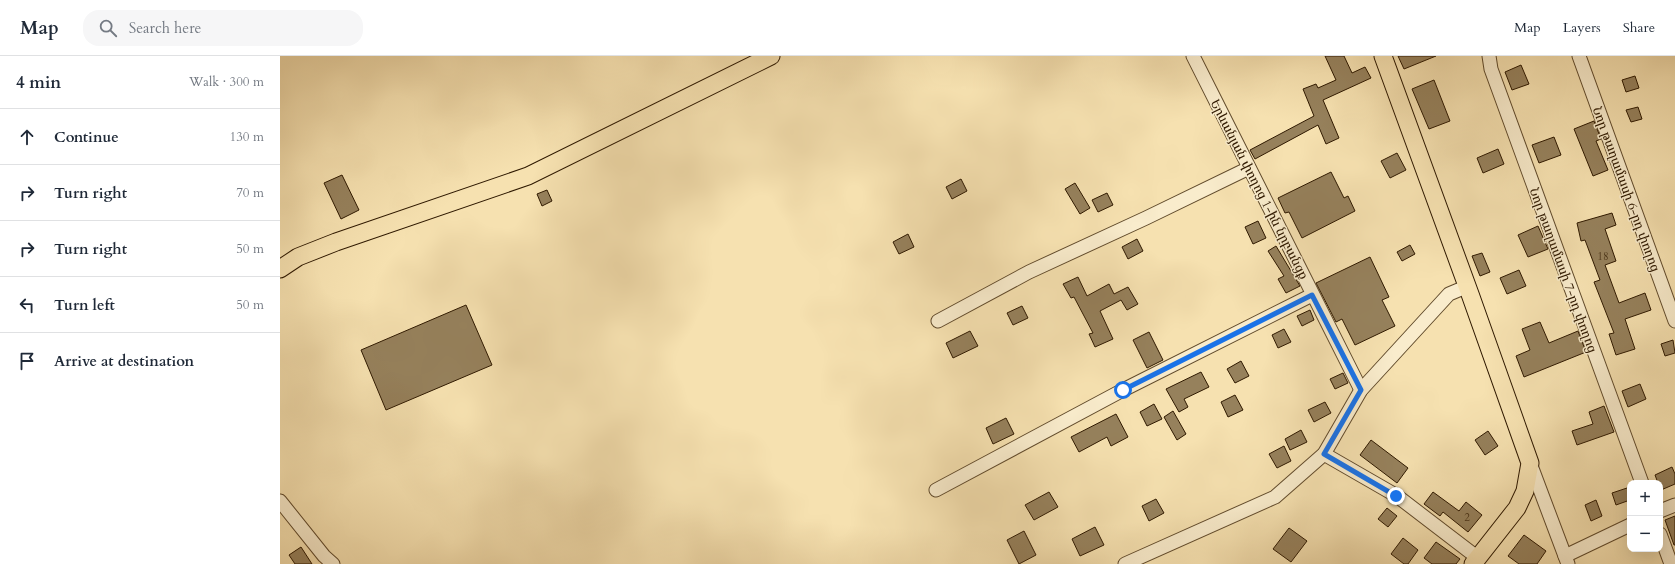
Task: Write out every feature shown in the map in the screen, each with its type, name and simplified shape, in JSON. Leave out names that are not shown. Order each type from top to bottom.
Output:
[{"type":"main road","points":[[280,268],[298,257],[336,242],[528,176],[771,56]]},
{"type":"main road","points":[[1382,56],[1468,286],[1530,463],[1525,491],[1517,508],[1475,561]]},
{"type":"street","name":"Երևանյան փողոց 1-ին նրբանցք","points":[[1193,56],[1361,390]]},
{"type":"street","name":"Նոր թաղամասի 7-րդ փողոց","points":[[1489,56],[1496,84],[1641,480]]},
{"type":"street","name":"Նոր թաղամասի 6-րդ փողոց","points":[[1580,56],[1675,322]]},
{"type":"street","points":[[938,320],[1029,272],[1249,168]]},
{"type":"street","points":[[1125,564],[1275,497],[1324,454],[1361,390],[1449,294],[1468,286]]},
{"type":"street","points":[[936,490],[1123,390],[1312,295]]},
{"type":"street","points":[[1324,454],[1396,496],[1475,561]]},
{"type":"street","points":[[1530,463],[1567,560],[1627,527]]},
{"type":"street","points":[[280,501],[324,556],[334,564]]},
{"type":"street","points":[[1663,510],[1675,505]]},
{"type":"street","points":[[1663,542],[1671,564]]},
{"type":"building","points":[[1325,56],[1344,56],[1352,73],[1365,67],[1371,78],[1323,100],[1339,138],[1326,144],[1318,125],[1255,159],[1250,150],[1314,116],[1303,89],[1316,84],[1318,88],[1336,80]]},
{"type":"building","points":[[1398,56],[1436,56],[1404,69]]},
{"type":"building","points":[[1521,65],[1529,84],[1512,90],[1505,72]]},
{"type":"building","points":[[1635,76],[1639,88],[1626,92],[1622,80]]},
{"type":"building","points":[[1434,80],[1450,121],[1429,129],[1412,89]]},
{"type":"building","points":[[1638,107],[1642,119],[1631,122],[1626,110]]},
{"type":"building","points":[[1594,121],[1601,139],[1596,141],[1608,170],[1593,176],[1574,129]]},
{"type":"building","points":[[1554,137],[1561,155],[1539,163],[1532,145]]},
{"type":"building","points":[[1498,149],[1504,164],[1483,173],[1477,158]]},
{"type":"building","points":[[1397,153],[1406,170],[1390,178],[1381,161]]},
{"type":"building","points":[[1331,172],[1344,198],[1348,196],[1355,211],[1302,238],[1289,212],[1285,213],[1278,198]]},
{"type":"building","points":[[342,175],[359,210],[341,219],[324,183]]},
{"type":"building","points":[[961,179],[967,191],[952,199],[946,187]]},
{"type":"building","points":[[1075,183],[1090,208],[1080,214],[1065,189]]},
{"type":"building","points":[[547,190],[552,201],[542,206],[537,194]]},
{"type":"building","points":[[1107,193],[1113,205],[1098,212],[1092,200]]},
{"type":"building","points":[[1612,213],[1616,225],[1605,229],[1616,261],[1605,265],[1619,303],[1645,293],[1651,310],[1625,319],[1635,349],[1616,355],[1609,334],[1614,333],[1594,282],[1600,280],[1585,240],[1581,241],[1577,223]]},
{"type":"building","points":[[1258,221],[1266,238],[1253,244],[1245,227]]},
{"type":"building","points":[[1538,226],[1548,249],[1528,257],[1518,235]]},
{"type":"building","points":[[908,234],[914,247],[899,254],[893,242]]},
{"type":"building","points":[[1137,239],[1143,251],[1128,259],[1122,247]]},
{"type":"building","points":[[1410,245],[1415,254],[1402,261],[1397,252]]},
{"type":"building","points":[[1276,246],[1300,286],[1286,293],[1278,279],[1284,276],[1268,251]]},
{"type":"building","points":[[1482,253],[1490,272],[1480,276],[1472,256]]},
{"type":"building","points":[[1370,257],[1389,297],[1382,300],[1395,326],[1355,345],[1342,319],[1336,322],[1316,283]]},
{"type":"building","points":[[1519,270],[1526,286],[1507,294],[1500,278]]},
{"type":"building","points":[[1078,277],[1087,296],[1109,284],[1114,294],[1128,287],[1138,304],[1127,310],[1121,300],[1100,311],[1113,339],[1095,347],[1089,334],[1093,333],[1074,297],[1071,298],[1063,284]]},
{"type":"building","points":[[466,305],[492,365],[386,410],[361,350]]},
{"type":"building","points":[[1022,306],[1028,318],[1013,325],[1007,313]]},
{"type":"building","points":[[1310,310],[1314,320],[1302,326],[1297,316]]},
{"type":"building","points":[[1540,322],[1549,343],[1578,331],[1586,352],[1524,377],[1516,356],[1530,350],[1522,329]]},
{"type":"building","points":[[1284,329],[1291,342],[1278,348],[1272,335]]},
{"type":"building","points":[[970,331],[978,346],[953,358],[946,343]]},
{"type":"building","points":[[1149,332],[1163,360],[1147,368],[1133,340]]},
{"type":"building","points":[[1673,340],[1675,353],[1665,356],[1661,344]]},
{"type":"building","points":[[1241,361],[1249,376],[1235,383],[1227,369]]},
{"type":"building","points":[[1201,372],[1209,387],[1184,399],[1188,407],[1179,412],[1166,389]]},
{"type":"building","points":[[1343,373],[1348,383],[1335,389],[1330,379]]},
{"type":"building","points":[[1640,384],[1646,399],[1628,407],[1622,391]]},
{"type":"building","points":[[1235,395],[1243,410],[1228,417],[1221,402]]},
{"type":"building","points":[[1325,402],[1331,413],[1314,422],[1308,410]]},
{"type":"building","points":[[1154,404],[1162,419],[1147,426],[1140,412]]},
{"type":"building","points":[[1604,406],[1614,432],[1577,445],[1572,431],[1593,424],[1589,412]]},
{"type":"building","points":[[1173,411],[1186,434],[1177,440],[1164,417]]},
{"type":"building","points":[[1116,414],[1128,437],[1111,446],[1107,437],[1079,452],[1071,437]]},
{"type":"building","points":[[1006,418],[1014,434],[993,444],[986,428]]},
{"type":"building","points":[[1301,430],[1307,442],[1290,450],[1285,439]]},
{"type":"building","points":[[1488,431],[1498,446],[1485,455],[1475,440]]},
{"type":"building","points":[[1371,440],[1408,468],[1397,483],[1360,455]]},
{"type":"building","points":[[1284,446],[1291,461],[1277,468],[1269,454]]},
{"type":"building","points":[[1672,467],[1675,474],[1675,484],[1663,489],[1663,480],[1657,480],[1655,475]]},
{"type":"building","points":[[1627,488],[1627,501],[1616,505],[1612,493]]},
{"type":"building","points":[[1049,492],[1058,507],[1034,520],[1025,505]]},
{"type":"building","points":[[1433,492],[1459,511],[1466,502],[1482,515],[1468,532],[1443,512],[1440,516],[1424,504]]},
{"type":"building","points":[[1156,499],[1164,513],[1149,521],[1142,506]]},
{"type":"building","points":[[1596,500],[1602,516],[1591,521],[1585,505]]},
{"type":"building","points":[[1387,508],[1397,516],[1388,527],[1378,519]]},
{"type":"building","points":[[1675,516],[1675,545],[1674,545],[1665,520]]},
{"type":"building","points":[[1095,527],[1104,545],[1080,556],[1072,539]]},
{"type":"building","points":[[1289,528],[1307,541],[1291,562],[1273,549]]},
{"type":"building","points":[[1024,531],[1036,555],[1019,564],[1007,540]]},
{"type":"building","points":[[1524,535],[1546,551],[1537,564],[1519,564],[1508,556]]},
{"type":"building","points":[[1403,538],[1418,550],[1408,564],[1404,564],[1391,554]]},
{"type":"building","points":[[1436,542],[1460,559],[1456,564],[1432,564],[1424,558]]},
{"type":"building","points":[[301,547],[312,564],[295,564],[289,555]]},
{"type":"route","points":[[1123,390],[1312,295],[1361,390],[1324,454],[1396,496]]}]
